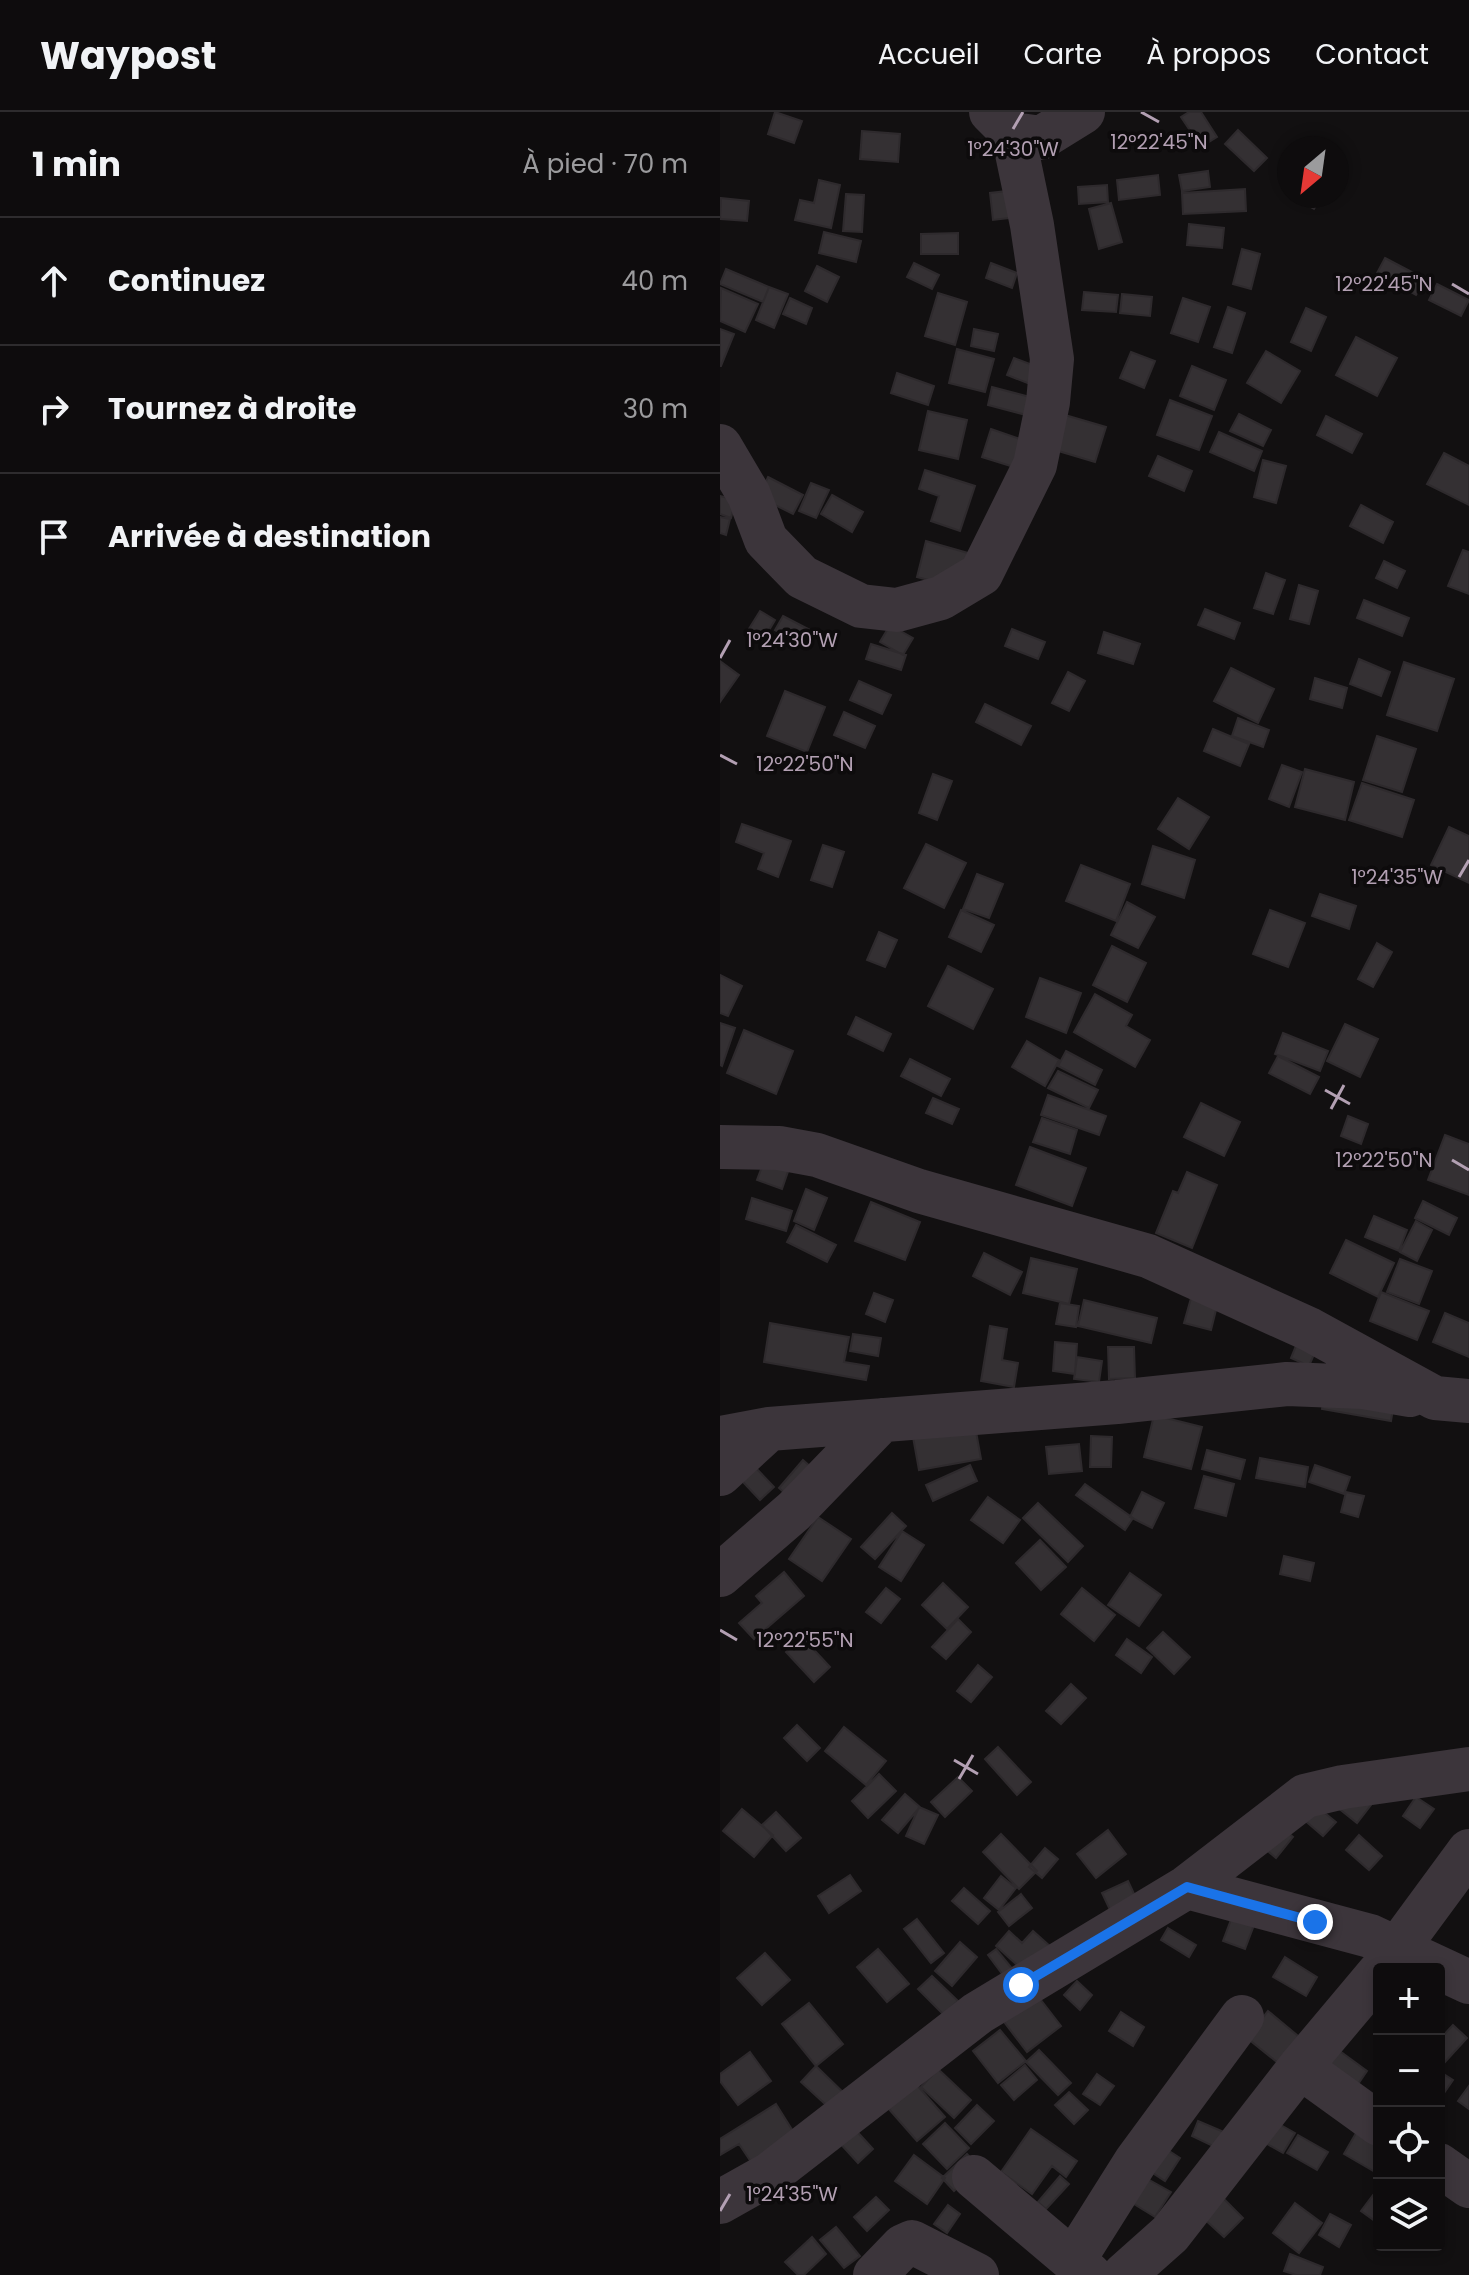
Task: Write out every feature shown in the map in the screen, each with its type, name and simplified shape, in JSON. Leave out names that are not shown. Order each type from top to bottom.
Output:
[{"type":"street","points":[[1002,123],[1041,138],[1083,112]]},
{"type":"street","points":[[720,446],[737,471],[766,540],[802,577],[861,606],[897,610],[941,598],[981,574],[1035,465],[1048,402],[1052,359],[1032,225],[1002,123]]},
{"type":"street","points":[[720,1147],[779,1148],[817,1155],[919,1191],[1148,1256],[1298,1323],[1452,1400]]},
{"type":"street","points":[[720,1438],[769,1429],[1287,1384],[1363,1387],[1452,1400]]},
{"type":"street","points":[[720,1575],[794,1511],[882,1420]]},
{"type":"street","points":[[720,1474],[769,1429]]},
{"type":"street","points":[[720,2202],[770,2174],[978,2013],[1187,1887],[1305,1796],[1343,1787],[1469,1769]]},
{"type":"street","points":[[1187,1887],[1370,1936],[1387,1963],[1469,1851]]},
{"type":"street","points":[[1445,1976],[1469,1982]]},
{"type":"street","points":[[1124,2275],[1170,2234],[1300,2067],[1373,1980]]},
{"type":"street","points":[[974,2177],[1082,2268],[1136,2161],[1242,2017]]},
{"type":"street","points":[[1300,2067],[1373,2120]]},
{"type":"street","points":[[1445,2169],[1469,2186]]},
{"type":"street","points":[[875,2275],[903,2246],[912,2242],[977,2275]]},
{"type":"building","points":[[775,112],[802,121],[794,143],[768,134]]},
{"type":"building","points":[[1189,112],[1201,112],[1217,137],[1201,147],[1181,117]]},
{"type":"building","points":[[1238,130],[1267,158],[1254,171],[1225,144]]},
{"type":"building","points":[[862,131],[900,134],[898,162],[860,159]]},
{"type":"building","points":[[1208,171],[1210,187],[1182,191],[1179,175]]},
{"type":"building","points":[[1158,175],[1160,195],[1119,200],[1117,180]]},
{"type":"building","points":[[819,180],[840,185],[831,228],[795,220],[800,200],[814,203]]},
{"type":"building","points":[[1107,185],[1108,202],[1079,204],[1078,187]]},
{"type":"building","points":[[1033,188],[1036,215],[993,220],[990,193]]},
{"type":"building","points":[[1245,189],[1246,211],[1183,214],[1182,193]]},
{"type":"building","points":[[846,194],[864,195],[862,232],[843,231]]},
{"type":"building","points":[[721,198],[749,201],[747,221],[720,219]]},
{"type":"building","points":[[1111,203],[1122,242],[1099,249],[1089,209]]},
{"type":"building","points":[[1189,224],[1224,228],[1222,248],[1187,245]]},
{"type":"building","points":[[824,232],[861,241],[856,262],[819,253]]},
{"type":"building","points":[[958,233],[958,254],[921,254],[921,234]]},
{"type":"building","points":[[1242,249],[1260,254],[1251,289],[1233,284]]},
{"type":"building","points":[[1385,258],[1425,279],[1416,295],[1377,273]]},
{"type":"building","points":[[914,263],[939,275],[932,289],[907,277]]},
{"type":"building","points":[[991,263],[1017,273],[1012,288],[986,278]]},
{"type":"building","points":[[817,266],[839,277],[827,302],[805,291]]},
{"type":"building","points":[[726,269],[769,287],[763,302],[720,284]]},
{"type":"building","points":[[1437,284],[1469,300],[1461,316],[1429,300]]},
{"type":"building","points":[[769,287],[788,294],[774,328],[756,320]]},
{"type":"building","points":[[721,288],[758,304],[745,332],[720,321]]},
{"type":"building","points":[[1084,292],[1118,295],[1116,312],[1082,310]]},
{"type":"building","points":[[938,293],[967,302],[955,345],[925,336]]},
{"type":"building","points":[[1122,294],[1152,297],[1150,316],[1120,313]]},
{"type":"building","points":[[790,298],[812,308],[806,324],[783,314]]},
{"type":"building","points":[[1183,298],[1210,307],[1198,342],[1171,333]]},
{"type":"building","points":[[1228,307],[1245,313],[1232,353],[1214,347]]},
{"type":"building","points":[[1306,308],[1326,317],[1311,351],[1291,342]]},
{"type":"building","points":[[720,329],[734,334],[721,366],[720,366]]},
{"type":"building","points":[[974,329],[998,334],[994,351],[971,346]]},
{"type":"building","points":[[1356,337],[1397,358],[1377,396],[1336,375]]},
{"type":"building","points":[[957,349],[994,359],[985,392],[949,383]]},
{"type":"building","points":[[1266,351],[1300,371],[1281,403],[1247,383]]},
{"type":"building","points":[[1131,352],[1155,361],[1144,388],[1120,378]]},
{"type":"building","points":[[1014,358],[1041,368],[1035,386],[1007,375]]},
{"type":"building","points":[[1192,366],[1226,380],[1214,410],[1180,396]]},
{"type":"building","points":[[897,373],[934,386],[928,405],[891,393]]},
{"type":"building","points":[[992,387],[1030,397],[1026,415],[988,405]]},
{"type":"building","points":[[1170,400],[1212,416],[1199,450],[1157,435]]},
{"type":"building","points":[[928,411],[967,420],[958,459],[919,450]]},
{"type":"building","points":[[1239,414],[1271,430],[1263,446],[1230,431]]},
{"type":"building","points":[[1065,415],[1106,427],[1095,462],[1055,450]]},
{"type":"building","points":[[1326,416],[1362,434],[1352,453],[1317,435]]},
{"type":"building","points":[[991,429],[1026,441],[1017,468],[982,457]]},
{"type":"building","points":[[1219,432],[1262,451],[1254,471],[1210,452]]},
{"type":"building","points":[[1444,453],[1469,466],[1469,505],[1427,484]]},
{"type":"building","points":[[1158,456],[1192,471],[1184,491],[1149,476]]},
{"type":"building","points":[[1263,460],[1286,466],[1276,503],[1254,497]]},
{"type":"building","points":[[925,470],[975,486],[960,531],[931,521],[939,496],[919,489]]},
{"type":"building","points":[[768,477],[803,495],[793,514],[759,497]]},
{"type":"building","points":[[811,483],[829,490],[816,518],[799,511]]},
{"type":"building","points":[[832,495],[863,512],[852,532],[821,514]]},
{"type":"building","points":[[720,496],[736,500],[731,518],[720,514]]},
{"type":"building","points":[[1361,505],[1393,522],[1383,543],[1350,526]]},
{"type":"building","points":[[720,517],[730,519],[726,535],[720,533]]},
{"type":"building","points":[[926,541],[968,553],[959,588],[917,577]]},
{"type":"building","points":[[1463,550],[1469,552],[1469,594],[1448,586]]},
{"type":"building","points":[[1384,561],[1405,571],[1397,588],[1376,578]]},
{"type":"building","points":[[1266,573],[1285,580],[1273,614],[1254,608]]},
{"type":"building","points":[[1299,585],[1318,591],[1309,624],[1290,619]]},
{"type":"building","points":[[1364,600],[1409,618],[1402,636],[1357,618]]},
{"type":"building","points":[[1205,609],[1240,623],[1234,639],[1198,625]]},
{"type":"building","points":[[760,611],[775,620],[762,642],[747,632]]},
{"type":"building","points":[[783,616],[810,630],[802,645],[775,630]]},
{"type":"building","points":[[890,625],[913,638],[903,655],[880,642]]},
{"type":"building","points":[[1012,629],[1045,642],[1038,659],[1005,646]]},
{"type":"building","points":[[1104,632],[1140,644],[1133,664],[1098,653]]},
{"type":"building","points":[[871,644],[906,655],[901,670],[866,659]]},
{"type":"building","points":[[1359,659],[1390,672],[1381,696],[1350,684]]},
{"type":"building","points":[[720,661],[739,675],[720,702]]},
{"type":"building","points":[[1404,662],[1454,679],[1437,731],[1387,715]]},
{"type":"building","points":[[1231,668],[1274,689],[1258,723],[1214,701]]},
{"type":"building","points":[[1068,672],[1085,681],[1069,711],[1052,703]]},
{"type":"building","points":[[1315,678],[1347,688],[1342,708],[1310,699]]},
{"type":"building","points":[[859,681],[891,695],[882,714],[850,700]]},
{"type":"building","points":[[785,691],[825,707],[807,752],[767,736]]},
{"type":"building","points":[[985,704],[1031,726],[1021,745],[976,722]]},
{"type":"building","points":[[844,712],[875,726],[865,748],[834,735]]},
{"type":"building","points":[[1238,718],[1269,730],[1263,747],[1232,736]]},
{"type":"building","points":[[1213,729],[1249,744],[1240,766],[1204,751]]},
{"type":"building","points":[[1377,736],[1416,749],[1402,792],[1363,780]]},
{"type":"building","points":[[1282,765],[1302,772],[1289,807],[1269,799]]},
{"type":"building","points":[[1305,769],[1354,782],[1345,820],[1295,807]]},
{"type":"building","points":[[933,774],[952,781],[937,820],[919,813]]},
{"type":"building","points":[[1362,783],[1414,800],[1402,837],[1349,820]]},
{"type":"building","points":[[1178,798],[1209,817],[1189,849],[1158,829]]},
{"type":"building","points":[[742,824],[791,841],[778,877],[758,869],[764,853],[736,842]]},
{"type":"building","points":[[1449,827],[1469,836],[1469,883],[1431,865]]},
{"type":"building","points":[[926,844],[966,863],[944,908],[904,888]]},
{"type":"building","points":[[823,845],[844,852],[832,887],[811,880]]},
{"type":"building","points":[[1153,846],[1195,860],[1184,898],[1142,884]]},
{"type":"building","points":[[1081,865],[1130,884],[1116,921],[1066,901]]},
{"type":"building","points":[[977,874],[1003,884],[989,918],[963,909]]},
{"type":"building","points":[[1320,894],[1356,906],[1349,929],[1312,916]]},
{"type":"building","points":[[1127,902],[1155,917],[1138,948],[1111,935]]},
{"type":"building","points":[[961,910],[994,925],[981,952],[949,937]]},
{"type":"building","points":[[1270,910],[1305,923],[1288,967],[1253,954]]},
{"type":"building","points":[[879,932],[897,940],[885,967],[867,960]]},
{"type":"building","points":[[1377,943],[1392,952],[1373,987],[1358,979]]},
{"type":"building","points":[[1112,946],[1146,963],[1127,1002],[1093,985]]},
{"type":"building","points":[[948,966],[993,989],[973,1029],[928,1006]]},
{"type":"building","points":[[720,975],[742,986],[728,1016],[720,1013]]},
{"type":"building","points":[[1040,978],[1081,993],[1066,1033],[1026,1017]]},
{"type":"building","points":[[1095,994],[1132,1015],[1126,1026],[1150,1040],[1135,1067],[1074,1032]]},
{"type":"building","points":[[856,1017],[891,1034],[883,1051],[848,1034]]},
{"type":"building","points":[[720,1023],[735,1028],[722,1066],[720,1065]]},
{"type":"building","points":[[1345,1024],[1378,1039],[1360,1077],[1327,1061]]},
{"type":"building","points":[[744,1030],[793,1051],[776,1094],[727,1073]]},
{"type":"building","points":[[1283,1033],[1328,1051],[1320,1071],[1275,1054]]},
{"type":"building","points":[[1027,1041],[1059,1060],[1045,1086],[1012,1067]]},
{"type":"building","points":[[1066,1051],[1102,1070],[1095,1085],[1058,1066]]},
{"type":"building","points":[[1278,1056],[1319,1077],[1310,1094],[1269,1073]]},
{"type":"building","points":[[910,1059],[950,1079],[941,1096],[901,1076]]},
{"type":"building","points":[[1058,1071],[1098,1090],[1089,1108],[1048,1088]]},
{"type":"building","points":[[1048,1095],[1106,1116],[1099,1135],[1041,1115]]},
{"type":"building","points":[[933,1098],[959,1109],[952,1124],[926,1113]]},
{"type":"building","points":[[1201,1103],[1240,1122],[1224,1156],[1184,1137]]},
{"type":"building","points":[[1348,1116],[1368,1124],[1361,1144],[1341,1136]]},
{"type":"building","points":[[1042,1118],[1077,1130],[1070,1154],[1033,1142]]},
{"type":"building","points":[[1445,1135],[1469,1144],[1469,1195],[1428,1180]]},
{"type":"building","points":[[1030,1147],[1086,1168],[1072,1206],[1016,1185]]},
{"type":"building","points":[[769,1148],[793,1157],[782,1189],[757,1180]]},
{"type":"building","points":[[1187,1172],[1217,1185],[1192,1248],[1156,1233],[1173,1191],[1178,1193]]},
{"type":"building","points":[[806,1189],[827,1198],[814,1230],[794,1221]]},
{"type":"building","points":[[752,1198],[792,1211],[786,1231],[746,1219]]},
{"type":"building","points":[[1423,1201],[1457,1218],[1449,1235],[1415,1218]]},
{"type":"building","points":[[871,1202],[920,1222],[905,1260],[855,1241]]},
{"type":"building","points":[[1374,1216],[1407,1230],[1399,1251],[1365,1237]]},
{"type":"building","points":[[1416,1221],[1432,1230],[1417,1261],[1400,1252]]},
{"type":"building","points":[[796,1225],[836,1245],[827,1262],[787,1242]]},
{"type":"building","points":[[1346,1240],[1394,1263],[1378,1297],[1330,1273]]},
{"type":"building","points":[[984,1253],[1022,1272],[1010,1295],[973,1276]]},
{"type":"building","points":[[1031,1258],[1077,1269],[1069,1304],[1023,1293]]},
{"type":"building","points":[[1400,1259],[1432,1271],[1419,1304],[1387,1292]]},
{"type":"building","points":[[1381,1292],[1429,1311],[1417,1340],[1370,1321]]},
{"type":"building","points":[[874,1293],[893,1300],[885,1322],[866,1314]]},
{"type":"building","points":[[1191,1298],[1217,1306],[1211,1330],[1184,1323]]},
{"type":"building","points":[[1084,1300],[1157,1318],[1151,1343],[1078,1326]]},
{"type":"building","points":[[1060,1303],[1079,1306],[1076,1327],[1056,1324]]},
{"type":"building","points":[[1445,1313],[1469,1323],[1469,1357],[1433,1342]]},
{"type":"building","points":[[1306,1321],[1325,1329],[1309,1366],[1291,1358]]},
{"type":"building","points":[[770,1323],[849,1337],[844,1362],[869,1366],[866,1380],[764,1362]]},
{"type":"building","points":[[990,1326],[1007,1329],[1002,1360],[1018,1363],[1014,1387],[981,1381]]},
{"type":"building","points":[[853,1334],[881,1338],[878,1356],[850,1351]]},
{"type":"building","points":[[1055,1342],[1077,1344],[1075,1374],[1053,1371]]},
{"type":"building","points":[[1108,1347],[1134,1347],[1135,1378],[1109,1379]]},
{"type":"building","points":[[1077,1357],[1102,1361],[1099,1382],[1074,1379]]},
{"type":"building","points":[[1325,1392],[1394,1403],[1391,1421],[1322,1409]]},
{"type":"building","points":[[973,1415],[981,1459],[919,1470],[911,1426]]},
{"type":"building","points":[[1154,1415],[1202,1427],[1191,1469],[1144,1457]]},
{"type":"building","points":[[1091,1436],[1112,1437],[1111,1467],[1090,1467]]},
{"type":"building","points":[[1079,1444],[1082,1471],[1049,1474],[1046,1447]]},
{"type":"building","points":[[1207,1450],[1245,1460],[1240,1479],[1202,1469]]},
{"type":"building","points":[[1260,1458],[1308,1467],[1305,1487],[1256,1478]]},
{"type":"building","points":[[803,1460],[820,1475],[796,1503],[779,1488]]},
{"type":"building","points":[[970,1465],[977,1481],[933,1501],[926,1485]]},
{"type":"building","points":[[1315,1465],[1350,1477],[1344,1494],[1309,1482]]},
{"type":"building","points":[[755,1467],[774,1487],[760,1500],[742,1481]]},
{"type":"building","points":[[1204,1476],[1234,1484],[1226,1516],[1195,1508]]},
{"type":"building","points":[[1085,1484],[1133,1518],[1125,1530],[1076,1495]]},
{"type":"building","points":[[1142,1492],[1164,1503],[1152,1528],[1130,1517]]},
{"type":"building","points":[[1346,1492],[1364,1496],[1358,1517],[1341,1512]]},
{"type":"building","points":[[988,1497],[1020,1520],[1003,1543],[971,1520]]},
{"type":"building","points":[[1038,1503],[1083,1546],[1068,1562],[1023,1518]]},
{"type":"building","points":[[892,1513],[906,1526],[875,1559],[861,1547]]},
{"type":"building","points":[[818,1517],[851,1539],[822,1581],[789,1559]]},
{"type":"building","points":[[902,1531],[924,1545],[901,1581],[879,1567]]},
{"type":"building","points":[[1040,1540],[1066,1567],[1041,1590],[1016,1563]]},
{"type":"building","points":[[1284,1556],[1314,1563],[1310,1581],[1280,1574]]},
{"type":"building","points":[[784,1572],[804,1596],[754,1639],[739,1623],[762,1603],[756,1596]]},
{"type":"building","points":[[1130,1573],[1161,1595],[1139,1626],[1108,1605]]},
{"type":"building","points":[[943,1583],[968,1607],[947,1629],[922,1605]]},
{"type":"building","points":[[886,1588],[900,1599],[881,1623],[866,1612]]},
{"type":"building","points":[[1082,1588],[1115,1615],[1094,1641],[1061,1614]]},
{"type":"building","points":[[958,1619],[971,1632],[946,1659],[932,1647]]},
{"type":"building","points":[[1163,1632],[1190,1657],[1174,1674],[1147,1648]]},
{"type":"building","points":[[802,1637],[830,1667],[814,1682],[786,1652]]},
{"type":"building","points":[[1127,1639],[1152,1657],[1141,1673],[1116,1655]]},
{"type":"building","points":[[978,1665],[992,1677],[971,1702],[957,1691]]},
{"type":"building","points":[[1071,1684],[1086,1698],[1061,1724],[1046,1711]]},
{"type":"building","points":[[797,1725],[820,1748],[807,1761],[784,1738]]},
{"type":"building","points":[[844,1727],[886,1761],[866,1785],[825,1751]]},
{"type":"building","points":[[998,1747],[1031,1782],[1017,1795],[985,1759]]},
{"type":"building","points":[[879,1774],[896,1791],[868,1818],[852,1801]]},
{"type":"building","points":[[958,1777],[972,1791],[945,1817],[931,1802]]},
{"type":"building","points":[[905,1794],[920,1807],[898,1833],[882,1820]]},
{"type":"building","points":[[1378,1796],[1357,1823],[1327,1799]]},
{"type":"building","points":[[1416,1797],[1434,1809],[1420,1828],[1403,1816]]},
{"type":"building","points":[[1315,1805],[1336,1822],[1323,1836],[1303,1819]]},
{"type":"building","points":[[919,1807],[938,1815],[924,1844],[906,1836]]},
{"type":"building","points":[[742,1809],[773,1835],[754,1857],[723,1831]]},
{"type":"building","points":[[776,1812],[801,1838],[786,1851],[762,1825]]},
{"type":"building","points":[[1281,1827],[1293,1837],[1276,1858],[1264,1848]]},
{"type":"building","points":[[1108,1830],[1126,1854],[1096,1878],[1077,1854]]},
{"type":"building","points":[[1001,1834],[1037,1871],[1019,1889],[983,1852]]},
{"type":"building","points":[[1359,1835],[1382,1856],[1369,1870],[1346,1850]]},
{"type":"building","points":[[1045,1848],[1058,1859],[1042,1878],[1029,1867]]},
{"type":"building","points":[[850,1875],[861,1891],[829,1913],[818,1896]]},
{"type":"building","points":[[1001,1876],[1016,1888],[999,1910],[984,1898]]},
{"type":"building","points":[[1128,1881],[1136,1898],[1110,1910],[1102,1893]]},
{"type":"building","points":[[964,1888],[990,1911],[978,1924],[952,1901]]},
{"type":"building","points":[[1021,1894],[1032,1908],[1009,1926],[998,1912]]},
{"type":"building","points":[[1232,1917],[1254,1925],[1245,1949],[1223,1941]]},
{"type":"building","points":[[917,1919],[944,1953],[931,1963],[904,1929]]},
{"type":"building","points":[[1168,1928],[1196,1945],[1189,1957],[1161,1940]]},
{"type":"building","points":[[1009,1931],[1022,1943],[1033,1931],[1051,1947],[1026,1973],[996,1946]]},
{"type":"building","points":[[960,1942],[977,1957],[952,1986],[935,1971]]},
{"type":"building","points":[[878,1949],[909,1984],[887,2002],[857,1967]]},
{"type":"building","points":[[996,1949],[1015,1972],[1006,1979],[988,1955]]},
{"type":"building","points":[[765,1953],[790,1980],[762,2005],[737,1978]]},
{"type":"building","points":[[1285,1957],[1317,1977],[1306,1996],[1273,1977]]},
{"type":"building","points":[[932,1976],[958,2001],[944,2015],[918,1989]]},
{"type":"building","points":[[1077,1981],[1092,1995],[1080,2010],[1064,1995]]},
{"type":"building","points":[[1034,1991],[1061,2026],[1027,2052],[1001,2018]]},
{"type":"building","points":[[809,2003],[843,2044],[816,2066],[782,2024]]},
{"type":"building","points":[[1268,2011],[1309,2045],[1288,2071],[1247,2038]]},
{"type":"building","points":[[1121,2012],[1144,2027],[1133,2046],[1109,2031]]},
{"type":"building","points":[[1453,2025],[1467,2038],[1445,2062],[1445,2035]]},
{"type":"building","points":[[1000,2030],[1026,2061],[998,2083],[973,2051]]},
{"type":"building","points":[[1337,2049],[1367,2071],[1356,2087],[1325,2064]]},
{"type":"building","points":[[1039,2050],[1071,2083],[1058,2095],[1026,2062]]},
{"type":"building","points":[[750,2052],[771,2081],[738,2105],[720,2081],[720,2074]]},
{"type":"building","points":[[1025,2065],[1037,2080],[1014,2100],[1001,2085]]},
{"type":"building","points":[[816,2066],[850,2099],[836,2114],[801,2082]]},
{"type":"building","points":[[938,2069],[971,2100],[954,2118],[921,2087]]},
{"type":"building","points":[[1097,2074],[1114,2086],[1100,2105],[1083,2094]]},
{"type":"building","points":[[1445,2075],[1453,2080],[1445,2092]]},
{"type":"building","points":[[916,2084],[945,2117],[917,2141],[888,2108]]},
{"type":"building","points":[[1469,2086],[1469,2109],[1458,2101]]},
{"type":"building","points":[[1069,2092],[1088,2110],[1074,2124],[1055,2105]]},
{"type":"building","points":[[776,2104],[801,2144],[757,2171],[739,2144],[720,2155],[720,2139]]},
{"type":"building","points":[[977,2105],[994,2121],[971,2144],[955,2128]]},
{"type":"building","points":[[1198,2121],[1224,2132],[1217,2148],[1192,2136]]},
{"type":"building","points":[[945,2123],[969,2148],[947,2169],[923,2144]]},
{"type":"building","points":[[1279,2124],[1295,2133],[1283,2153],[1267,2144]]},
{"type":"building","points":[[852,2126],[873,2149],[858,2163],[837,2140]]},
{"type":"building","points":[[1031,2129],[1077,2161],[1066,2177],[1052,2166],[1032,2194],[1001,2172]]},
{"type":"building","points":[[1356,2133],[1373,2143],[1373,2171],[1344,2154]]},
{"type":"building","points":[[1298,2135],[1328,2152],[1317,2170],[1287,2153]]},
{"type":"building","points":[[1163,2147],[1180,2158],[1165,2181],[1148,2170]]},
{"type":"building","points":[[967,2154],[979,2167],[954,2191],[942,2178]]},
{"type":"building","points":[[914,2155],[945,2178],[927,2204],[895,2181]]},
{"type":"building","points":[[1060,2176],[1069,2184],[1046,2209],[1038,2202]]},
{"type":"building","points":[[1144,2177],[1171,2192],[1155,2217],[1129,2201]]},
{"type":"building","points":[[1373,2195],[1373,2220],[1361,2211]]},
{"type":"building","points":[[876,2197],[889,2210],[867,2231],[854,2217]]},
{"type":"building","points":[[1223,2198],[1243,2218],[1224,2237],[1203,2218]]},
{"type":"building","points":[[1295,2203],[1322,2223],[1299,2253],[1273,2233]]},
{"type":"building","points":[[948,2205],[960,2214],[947,2233],[934,2224]]},
{"type":"building","points":[[1330,2214],[1351,2225],[1339,2247],[1319,2235]]},
{"type":"building","points":[[836,2227],[860,2256],[844,2268],[820,2240]]},
{"type":"building","points":[[812,2237],[826,2254],[804,2275],[798,2275],[785,2262]]},
{"type":"building","points":[[1290,2254],[1323,2267],[1320,2275],[1296,2275],[1284,2271]]},
{"type":"route","points":[[1021,1985],[1187,1887],[1315,1922]]}]
